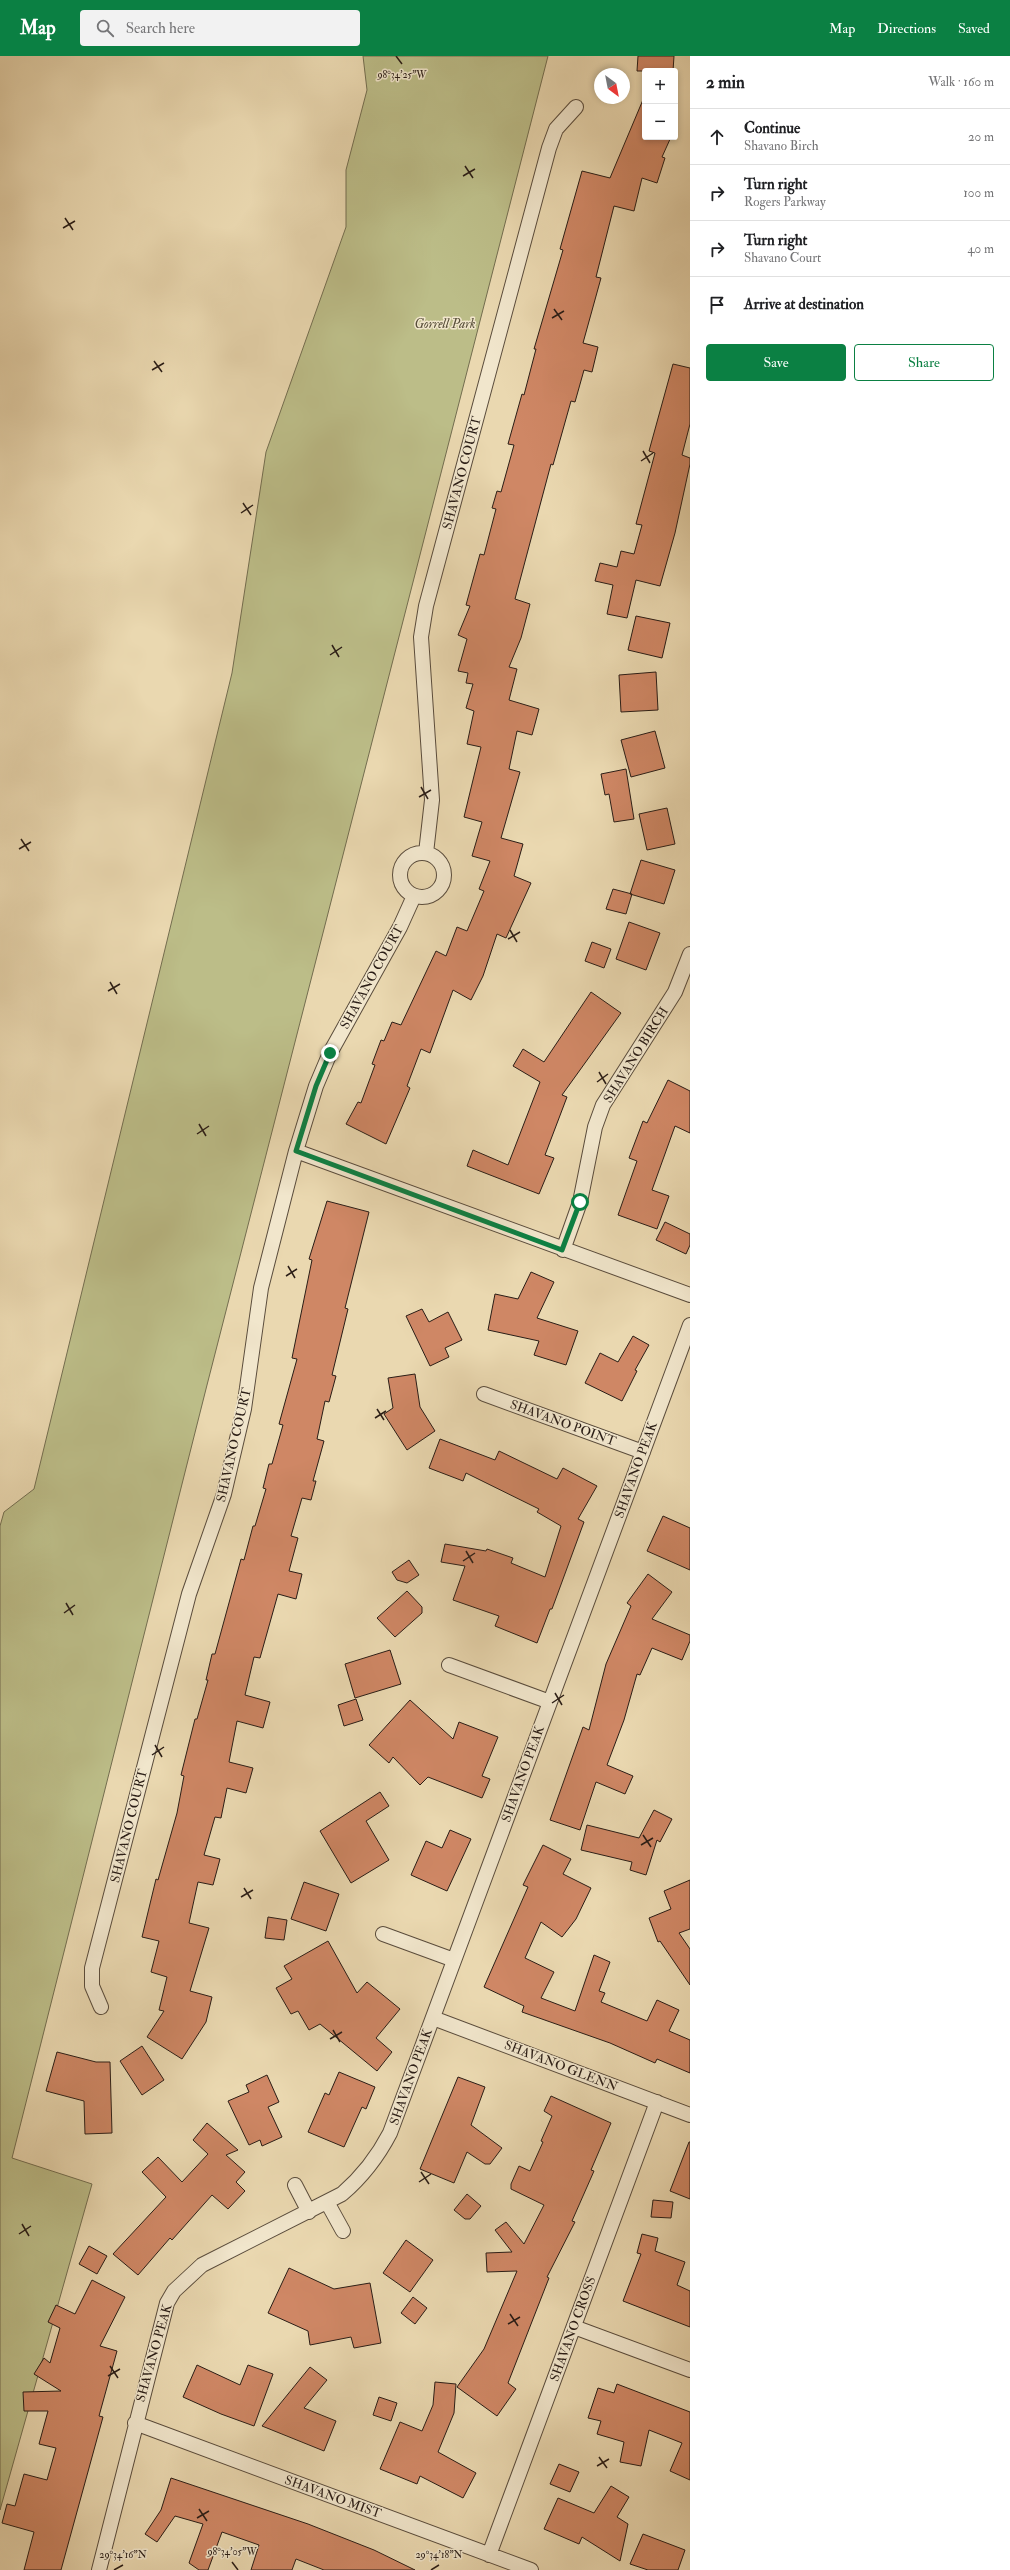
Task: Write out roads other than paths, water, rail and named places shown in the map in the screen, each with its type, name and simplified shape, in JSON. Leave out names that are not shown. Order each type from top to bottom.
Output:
[{"type":"street","name":"SHAVANO COURT","points":[[426,853],[432,800],[421,637],[426,606],[550,148],[556,129],[576,107]]},
{"type":"street","points":[[426,853],[440,861],[445,877],[440,888],[431,896],[414,896],[402,885],[401,869],[410,856],[426,853]]},
{"type":"street","name":"SHAVANO COURT","points":[[101,2007],[92,1986],[92,1968],[189,1594],[224,1494],[244,1410],[261,1288],[296,1151],[316,1086],[330,1053],[400,927],[414,896]]},
{"type":"street","name":"SHAVANO BIRCH","points":[[562,1250],[580,1202],[595,1127],[603,1105],[675,992],[690,954]]},
{"type":"street","points":[[296,1151],[562,1250],[690,1295]]},
{"type":"street","name":"SHAVANO PEAK","points":[[99,2570],[166,2303],[174,2291],[202,2266],[309,2212],[327,2202],[362,2178],[378,2157],[390,2133],[690,1325]]},
{"type":"street","name":"SHAVANO POINT","points":[[484,1394],[643,1452]]},
{"type":"street","points":[[449,1665],[550,1702]]},
{"type":"street","points":[[383,1934],[454,1960]]},
{"type":"street","name":"SHAVANO GLENN","points":[[433,2018],[690,2114]]},
{"type":"street","name":"SHAVANO CROSS","points":[[489,2555],[657,2102]]},
{"type":"street","points":[[295,2185],[309,2212]]},
{"type":"street","points":[[327,2202],[342,2231]]},
{"type":"street","points":[[574,2327],[690,2370]]},
{"type":"street","name":"SHAVANO MIST","points":[[135,2423],[531,2570]]},
{"type":"park label","name":"Gorrell Park","points":[[445,324]]}]
